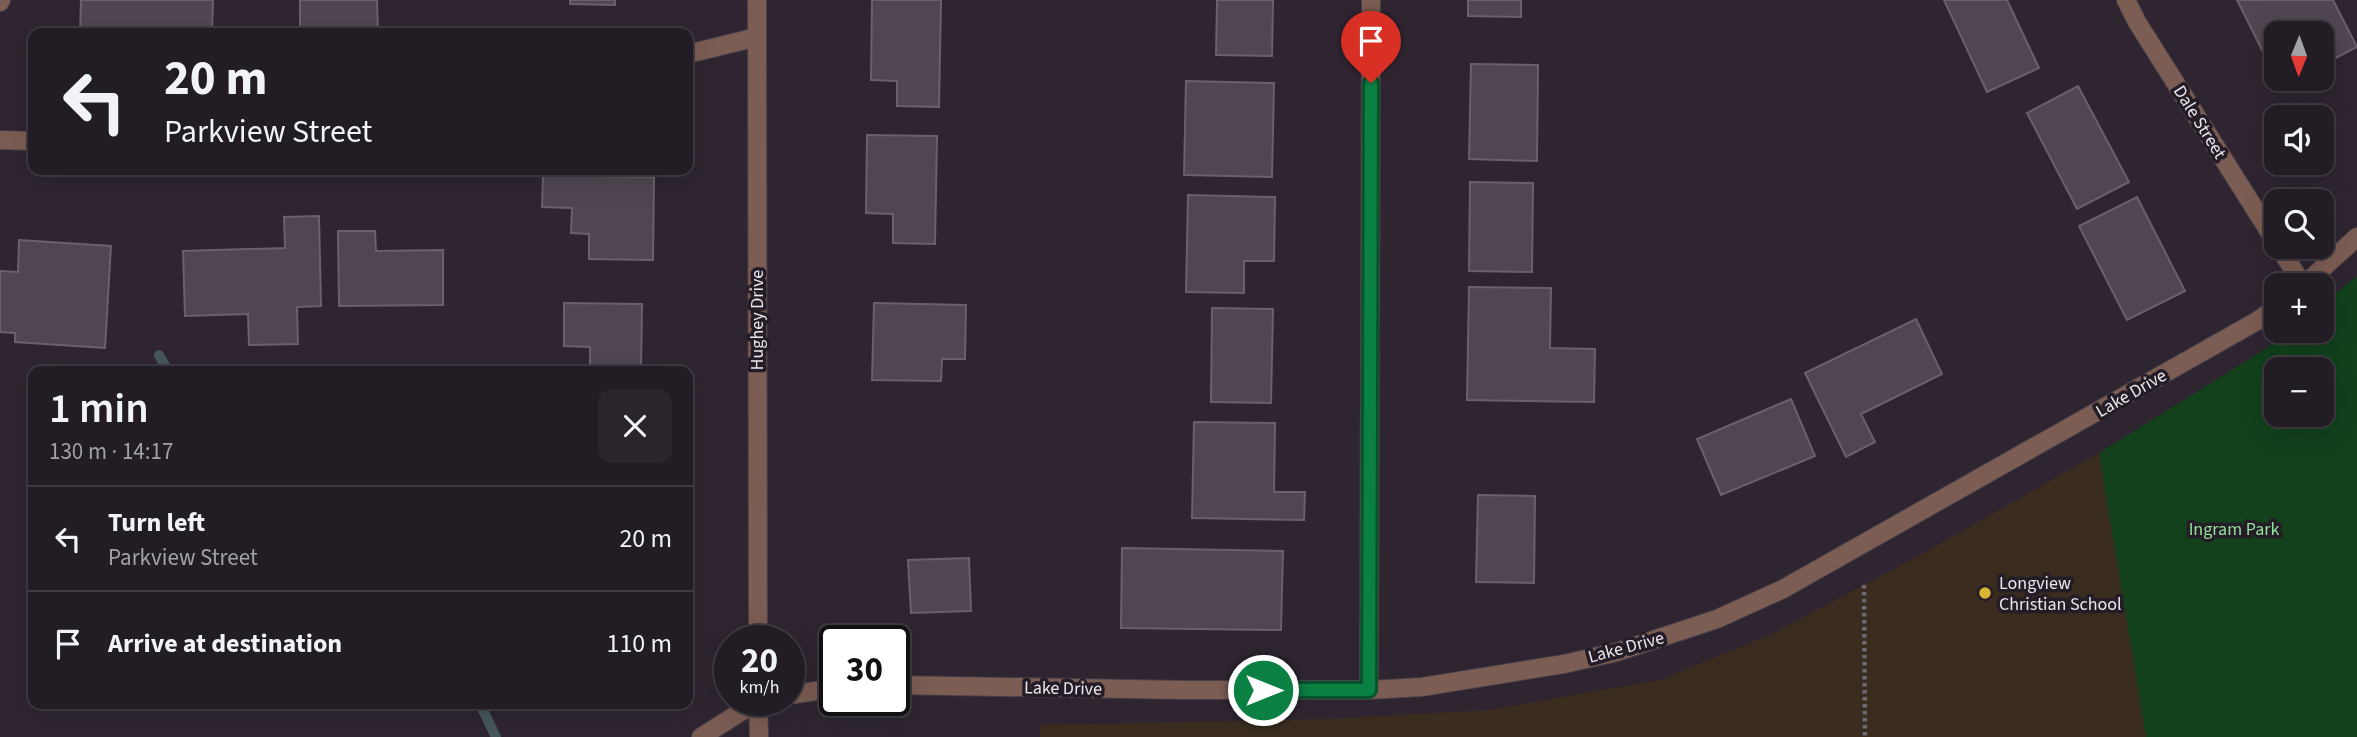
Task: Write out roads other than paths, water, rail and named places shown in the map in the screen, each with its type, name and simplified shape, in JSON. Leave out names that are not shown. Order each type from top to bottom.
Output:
[{"type":"street","name":"Hughey Drive","points":[[757,0],[758,625]]},
{"type":"street","points":[[1369,690],[1371,0]]},
{"type":"street","name":"Dale Street","points":[[2126,0],[2264,222]]},
{"type":"street","points":[[693,53],[757,37]]},
{"type":"street","points":[[0,140],[28,141]]},
{"type":"street","points":[[2317,273],[2357,237]]},
{"type":"street","name":"Lake Drive","points":[[910,685],[1184,690],[1369,690],[1422,687],[1564,664],[1660,639],[1750,606],[1783,589],[2264,316]]},
{"type":"street","points":[[701,737],[734,716]]},
{"type":"street","points":[[758,737],[759,716]]},
{"type":"waterway","points":[[159,355],[165,366]]},
{"type":"waterway","points":[[482,709],[496,737]]},
{"type":"place","name":"Longview Christian School","points":[[1985,593]]},
{"type":"park label","name":"Ingram Park","points":[[2234,529]]}]
